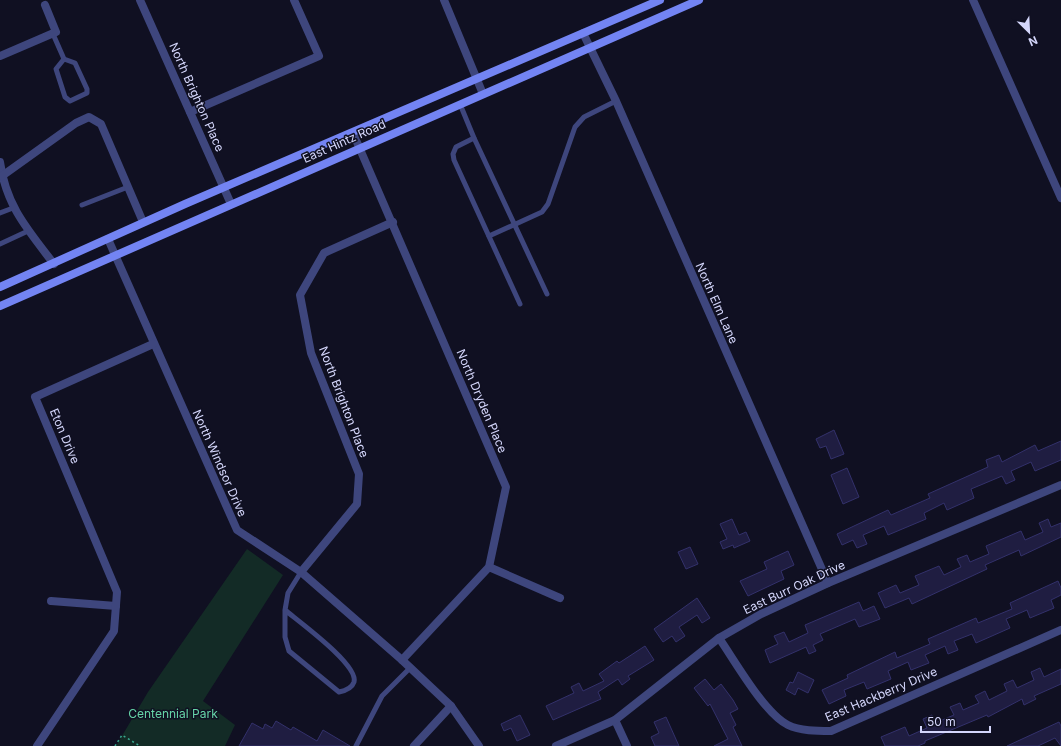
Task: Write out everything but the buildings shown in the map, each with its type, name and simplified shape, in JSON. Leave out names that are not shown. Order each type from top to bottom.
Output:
[{"type":"main road","name":"East Hintz Road","points":[[0,287],[108,240],[143,222],[660,0]]},
{"type":"main road","name":"East Hintz Road","points":[[0,306],[699,0]]},
{"type":"street","name":"North Brighton Place","points":[[140,0],[231,204]]},
{"type":"street","points":[[190,112],[319,56],[294,0]]},
{"type":"street","points":[[444,0],[483,94]]},
{"type":"street","points":[[973,0],[1061,198]]},
{"type":"street","points":[[0,56],[56,32],[46,5]]},
{"type":"street","name":"North Elm Lane","points":[[583,33],[616,101],[828,583]]},
{"type":"street","points":[[2,176],[76,123],[89,117],[101,124],[143,222]]},
{"type":"street","name":"North Dryden Place","points":[[353,133],[393,222],[506,487],[489,567]]},
{"type":"street","points":[[0,162],[2,176],[13,208],[28,231],[54,264]]},
{"type":"street","name":"North Brighton Place","points":[[301,572],[357,504],[359,474],[311,353],[300,295],[324,253],[393,222]]},
{"type":"street","name":"North Windsor Drive","points":[[108,240],[237,530],[301,572],[411,668],[451,706],[479,746]]},
{"type":"street","name":"Eton Drive","points":[[37,746],[114,631],[116,592],[35,397],[153,344]]},
{"type":"street","name":"East Burr Oak Drive","points":[[556,746],[615,720],[719,638],[761,614],[828,583],[1061,485]]},
{"type":"street","points":[[402,660],[489,567],[560,598]]},
{"type":"street","points":[[51,601],[116,606]]},
{"type":"street","name":"East Hackberry Drive","points":[[719,638],[774,716],[789,726],[812,731],[831,731],[1061,630]]},
{"type":"street","points":[[414,746],[451,706]]},
{"type":"street","points":[[615,720],[627,746]]},
{"type":"lane","points":[[53,34],[64,59]]},
{"type":"lane","points":[[64,59],[75,62],[87,89],[87,93],[70,101],[65,97],[56,69],[64,59]]},
{"type":"lane","points":[[488,236],[542,212],[548,204],[575,127],[584,117],[616,101]]},
{"type":"lane","points":[[460,104],[474,138],[547,294]]},
{"type":"lane","points":[[474,138],[456,147],[453,154],[488,236],[520,304]]},
{"type":"lane","points":[[82,205],[128,187]]},
{"type":"lane","points":[[0,213],[13,208]]},
{"type":"lane","points":[[0,244],[28,231]]},
{"type":"lane","points":[[285,610],[344,660],[354,677],[353,683],[346,690],[339,692],[289,652],[285,637],[285,610],[288,593],[301,572]]},
{"type":"lane","points":[[356,746],[382,696],[411,668]]},
{"type":"path","points":[[115,746],[122,735],[140,746]]},
{"type":"green space","name":"Centennial Park","points":[[247,549],[283,575],[203,701],[235,725],[225,746],[116,746],[148,692]]}]
